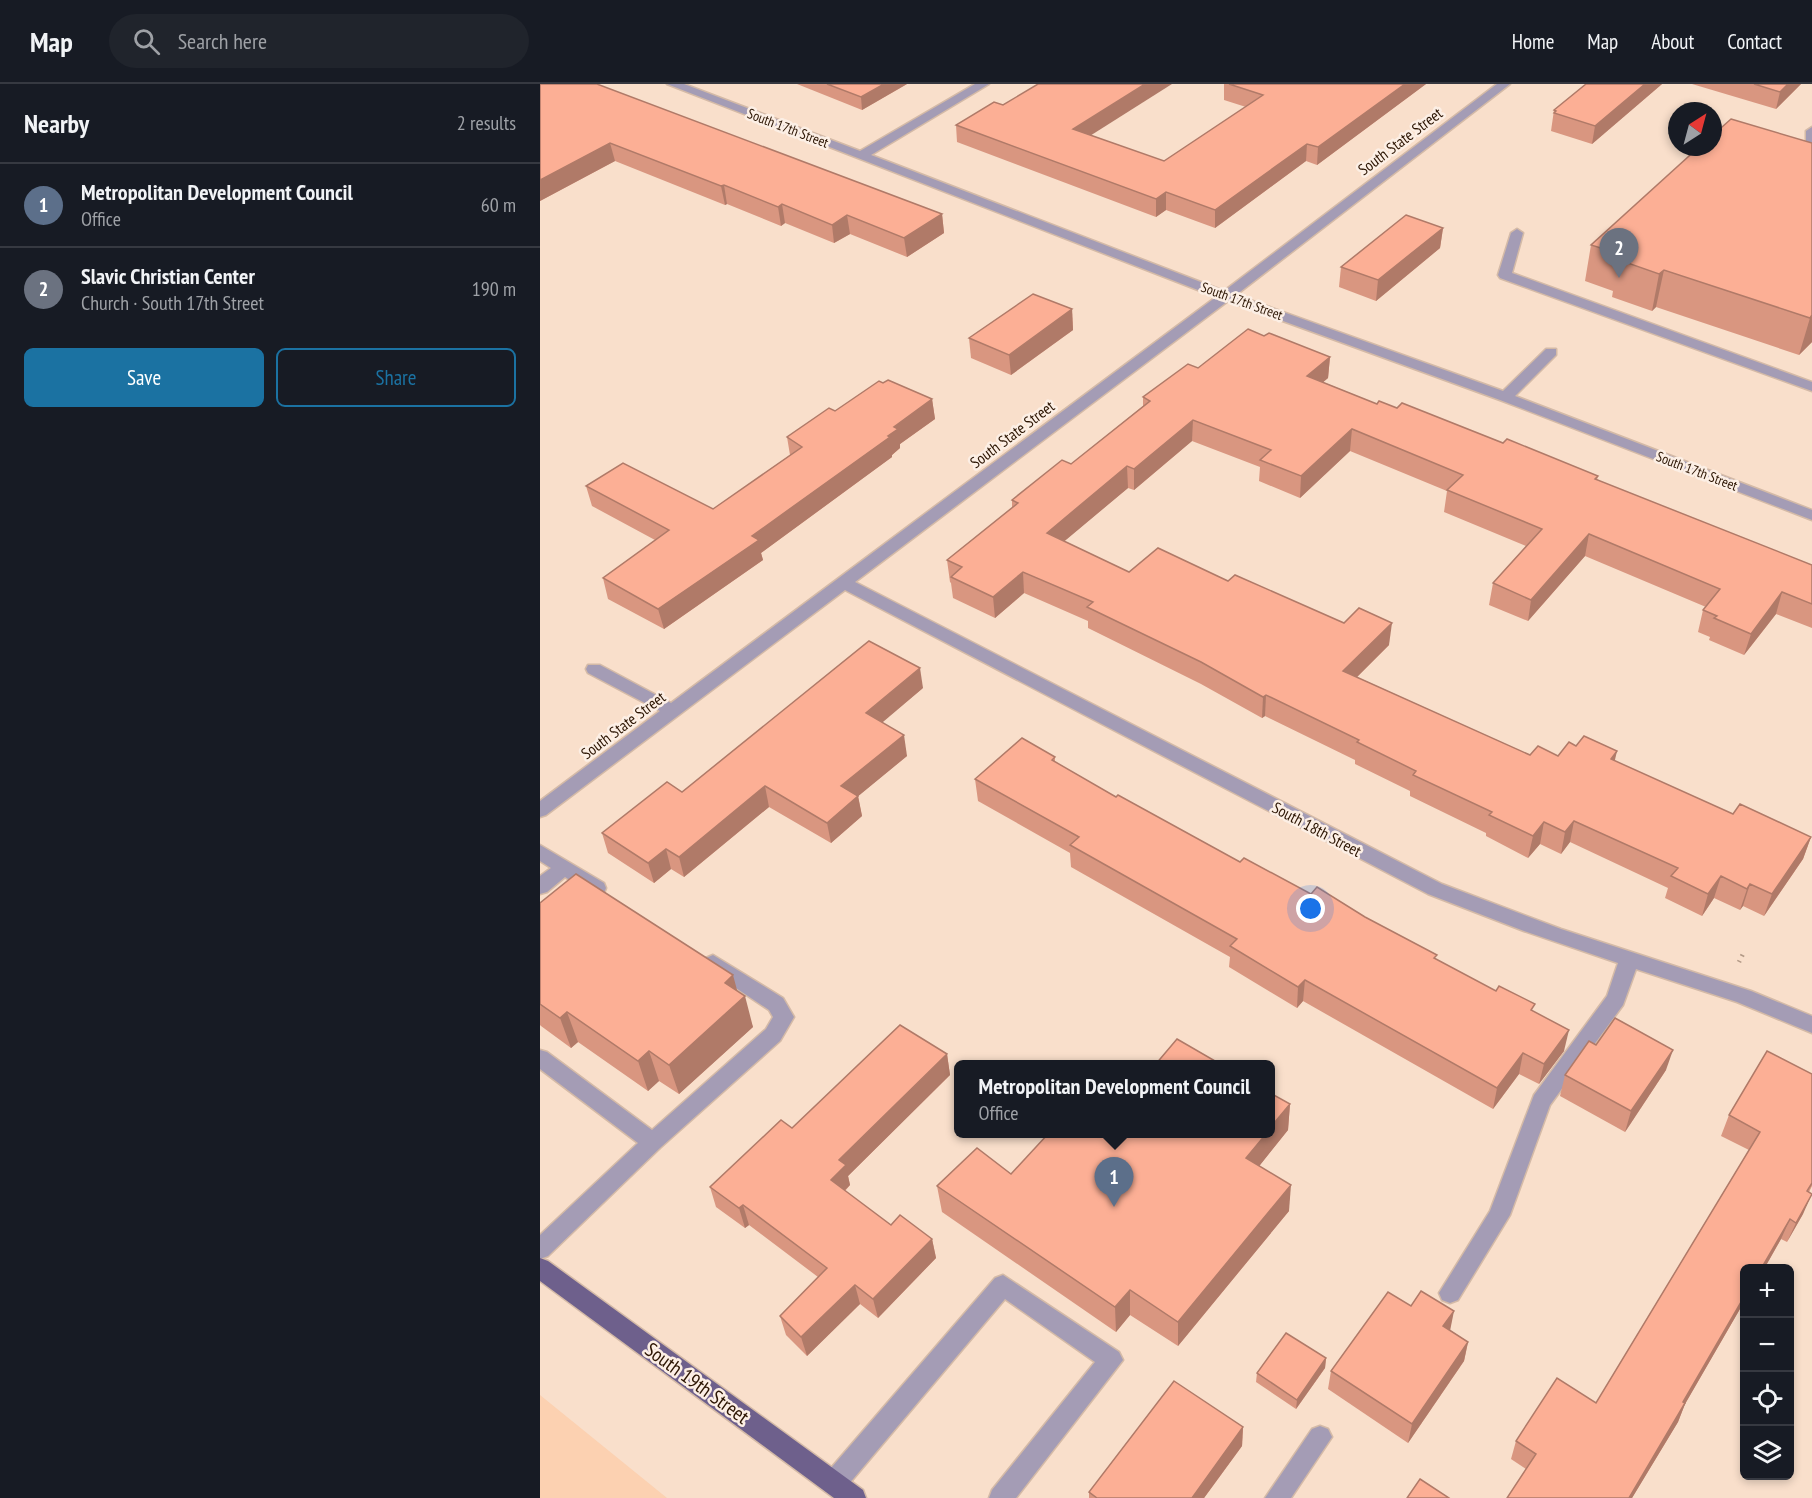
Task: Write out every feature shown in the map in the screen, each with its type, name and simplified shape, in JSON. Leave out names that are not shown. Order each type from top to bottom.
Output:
[{"type":"main road","name":"South 19th Street","points":[[540,1268],[854,1498]]},
{"type":"street","name":"South 17th Street","points":[[673,84],[1226,296],[1505,397],[1812,515]]},
{"type":"street","points":[[861,156],[983,84]]},
{"type":"street","name":"South State Street","points":[[540,810],[1226,296],[1504,84]]},
{"type":"street","points":[[1812,130],[1812,141]]},
{"type":"street","points":[[1517,233],[1505,275],[1812,387]]},
{"type":"street","points":[[1505,397],[1551,352]]},
{"type":"street","name":"South 18th Street","points":[[844,583],[1434,889],[1489,912],[1727,989],[1812,1025]]},
{"type":"street","points":[[594,669],[673,711]]},
{"type":"street","points":[[540,852],[612,898]]},
{"type":"street","points":[[540,887],[564,867]]},
{"type":"street","points":[[540,1249],[653,1142],[773,1035],[784,1017],[776,1004],[699,954]]},
{"type":"street","points":[[1450,1293],[1499,1215],[1541,1101],[1616,999],[1629,959]]},
{"type":"street","points":[[540,1058],[653,1142]]},
{"type":"street","points":[[834,1483],[1003,1285],[1111,1360],[1001,1498]]},
{"type":"street","points":[[1277,1498],[1320,1437]]},
{"type":"shaded area","points":[[540,1395],[667,1498],[540,1498]]},
{"type":"building","points":[[540,84],[597,84],[942,214],[904,238],[847,215],[832,225],[782,204],[778,207],[610,143],[540,180]]},
{"type":"building","points":[[827,84],[884,84],[861,97]]},
{"type":"building","points":[[1038,84],[1145,84],[1073,129],[1164,161],[1263,95],[1229,84],[1405,84],[1318,147],[1307,144],[1215,210],[1166,192],[1156,199],[956,125],[994,102],[1003,105]]},
{"type":"building","points":[[1586,84],[1645,84],[1595,126],[1554,113],[1556,111],[1554,110]]},
{"type":"building","points":[[1754,84],[1788,84],[1780,92]]},
{"type":"building","points":[[1731,119],[1812,143],[1812,315],[1810,318],[1664,270],[1659,274],[1619,260],[1623,255],[1591,245],[1689,156],[1722,156],[1722,127]]},
{"type":"building","points":[[1406,215],[1443,228],[1378,280],[1341,267]]},
{"type":"building","points":[[1033,294],[1072,309],[1009,355],[969,338]]},
{"type":"building","points":[[1248,329],[1264,336],[1269,333],[1330,357],[1307,376],[1377,404],[1379,401],[1397,408],[1402,403],[1503,443],[1507,439],[1598,476],[1595,479],[1812,565],[1812,604],[1782,592],[1751,634],[1714,618],[1717,616],[1703,610],[1720,589],[1589,534],[1531,600],[1493,583],[1542,529],[1447,490],[1463,475],[1352,429],[1301,476],[1260,460],[1271,450],[1193,420],[1134,469],[1127,466],[1047,533],[1129,572],[1158,548],[1228,581],[1235,575],[1344,623],[1359,608],[1392,623],[1343,671],[1530,755],[1538,746],[1558,756],[1569,742],[1576,746],[1584,736],[1617,751],[1611,759],[1733,814],[1740,804],[1811,837],[1772,894],[1750,884],[1747,889],[1721,876],[1708,894],[1671,876],[1678,868],[1574,821],[1565,832],[1544,822],[1533,836],[1489,815],[1492,812],[1413,775],[1416,771],[1357,742],[1359,740],[1266,695],[1263,697],[1201,662],[1087,607],[1093,602],[1023,572],[993,597],[951,577],[962,567],[947,560],[1018,503],[1012,500],[1062,460],[1071,464],[1150,401],[1143,397],[1188,364],[1198,368]]},
{"type":"building","points":[[888,380],[932,399],[894,427],[898,429],[888,436],[890,437],[752,536],[759,540],[658,609],[603,578],[669,530],[586,486],[623,463],[713,509],[802,447],[787,437],[829,408],[835,411],[879,381],[883,383]]},
{"type":"building","points":[[869,641],[920,668],[866,713],[904,735],[841,786],[858,796],[827,823],[765,786],[679,857],[666,849],[648,863],[602,833],[667,782],[682,792]]},
{"type":"building","points":[[1022,738],[1055,757],[1052,760],[1116,797],[1118,795],[1240,862],[1244,858],[1311,894],[1317,887],[1365,917],[1437,955],[1434,958],[1496,991],[1499,986],[1535,1004],[1531,1010],[1569,1030],[1544,1064],[1523,1053],[1497,1088],[1305,980],[1298,987],[1230,946],[1237,939],[1070,845],[1079,837],[975,779]]},
{"type":"building","points":[[576,874],[733,975],[725,983],[745,996],[669,1065],[649,1051],[638,1061],[567,1012],[560,1018],[540,1004],[540,903]]},
{"type":"building","points":[[1615,1018],[1673,1050],[1631,1111],[1565,1075],[1589,1041],[1596,1045]]},
{"type":"building","points":[[900,1025],[947,1054],[839,1160],[846,1165],[831,1180],[891,1225],[900,1215],[932,1239],[873,1299],[855,1285],[801,1337],[780,1316],[827,1268],[743,1205],[739,1208],[710,1187],[781,1120],[792,1128]]},
{"type":"building","points":[[1177,1039],[1213,1060],[1159,1060]]},
{"type":"building","points":[[1767,1051],[1812,1074],[1812,1183],[1807,1191],[1812,1194],[1796,1223],[1790,1219],[1764,1264],[1740,1264],[1740,1304],[1629,1498],[1507,1498],[1536,1454],[1516,1441],[1557,1378],[1596,1403],[1760,1132],[1729,1115]]},
{"type":"building","points":[[1275,1096],[1290,1104],[1275,1122]]},
{"type":"building","points":[[1044,1138],[1263,1138],[1246,1158],[1291,1185],[1178,1322],[1130,1290],[1115,1307],[937,1186],[977,1148],[1011,1174]]},
{"type":"building","points":[[1421,1291],[1454,1311],[1443,1326],[1468,1342],[1412,1424],[1331,1371],[1388,1292],[1411,1306]]},
{"type":"building","points":[[1286,1333],[1326,1358],[1297,1400],[1257,1373]]},
{"type":"building","points":[[1174,1381],[1243,1427],[1192,1498],[1097,1498],[1089,1492]]},
{"type":"building","points":[[1420,1479],[1449,1498],[1407,1498]]},
{"type":"place","name":"Slavic Christian Center","points":[[1619,278]]},
{"type":"place","name":"Metropolitan Development Council","points":[[1114,1207]]}]
